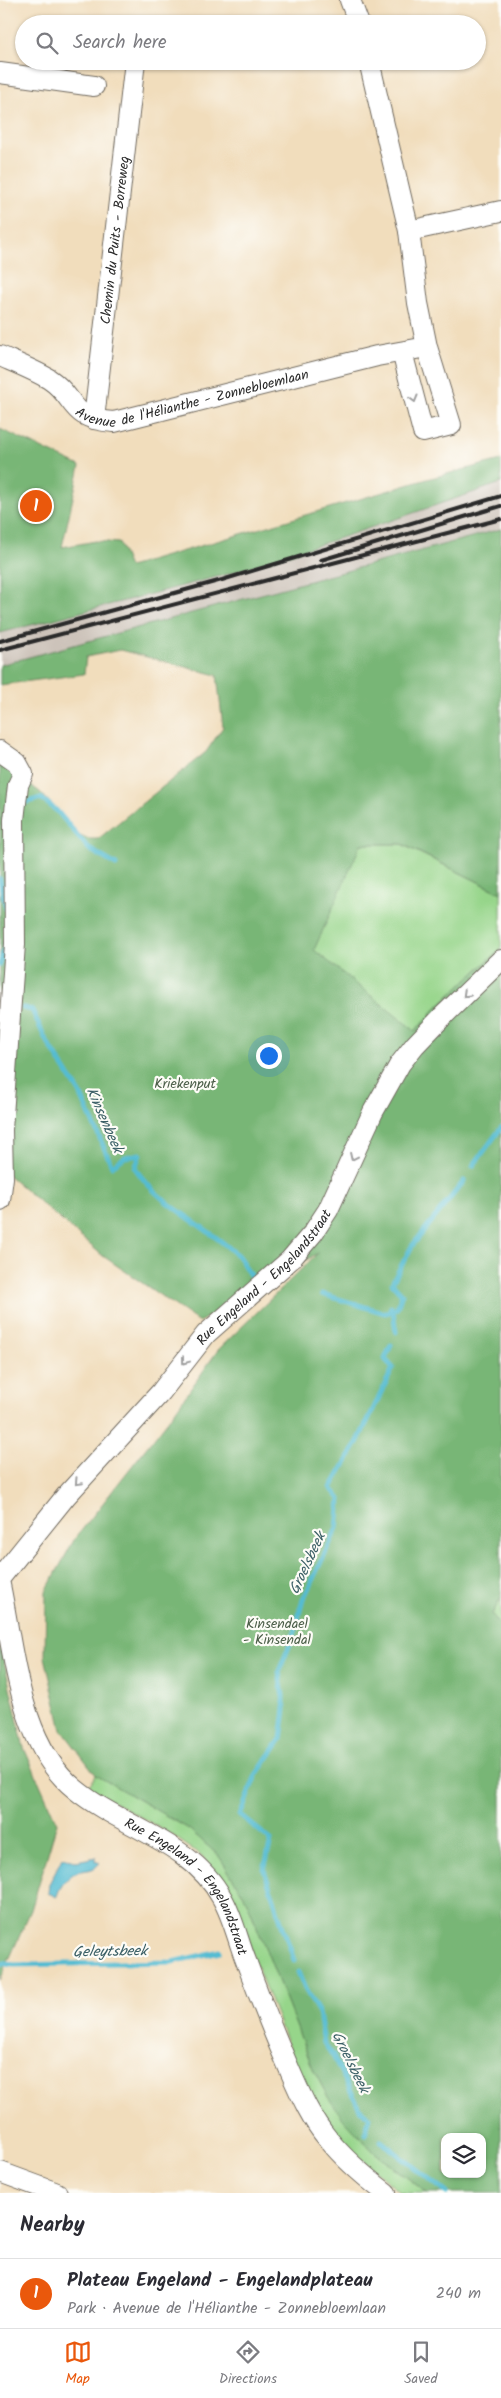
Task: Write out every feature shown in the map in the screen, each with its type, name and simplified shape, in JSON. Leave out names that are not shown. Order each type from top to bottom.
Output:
[{"type":"street","points":[[350,0],[356,15]]},
{"type":"street","name":"Chemin du Puits - Borreweg","points":[[94,419],[134,70]]},
{"type":"street","points":[[371,70],[409,231],[418,303],[427,347],[451,425],[423,432],[402,352]]},
{"type":"street","points":[[0,73],[94,86]]},
{"type":"street","points":[[409,231],[501,212]]},
{"type":"street","name":"Avenue de l'Hélianthe - Zonnebloemlaan","points":[[0,356],[50,380],[74,407],[94,419],[114,422],[427,347]]},
{"type":"street","points":[[0,751],[17,763],[23,774],[18,785],[14,820],[15,944],[3,1120],[3,1178],[0,1200]]},
{"type":"street","name":"Rue Engeland - Engelandstraat","points":[[0,1578],[66,1496],[161,1392],[206,1334],[290,1260],[313,1233],[328,1210],[373,1112],[400,1064],[442,1017],[501,960]]},
{"type":"street","name":"Rue Engeland - Engelandstraat","points":[[0,1584],[26,1712],[35,1737],[49,1761],[74,1788],[97,1805],[170,1845],[198,1867],[222,1897],[275,2036],[304,2101],[327,2138],[386,2193]]},
{"type":"street","points":[[0,2172],[57,2193]]},
{"type":"shaded area","points":[[501,483],[501,529],[0,665],[0,633],[228,574]]},
{"type":"green space","points":[[0,429],[80,466],[62,547],[96,541],[119,543],[129,567],[431,478],[501,460],[501,483],[228,574],[0,633]]},
{"type":"green space","points":[[501,529],[501,893],[402,844],[361,844],[314,950],[415,1031],[443,1001],[501,949],[501,1598],[492,1614],[501,1626],[501,2193],[427,2193],[373,2151],[344,2120],[328,2097],[314,2071],[246,1899],[219,1856],[189,1829],[96,1775],[62,1730],[45,1657],[46,1591],[74,1540],[175,1411],[218,1350],[318,1253],[199,1322],[103,1256],[0,1168],[0,763],[40,792],[80,835],[89,839],[98,839],[206,752],[223,727],[217,675],[120,650],[86,657],[84,674],[0,685],[0,665]]},
{"type":"green space","points":[[360,844],[401,844],[501,893],[501,949],[443,1001],[415,1031],[313,951]]},
{"type":"green space","points":[[501,1598],[501,1626],[492,1614]]},
{"type":"green space","points":[[0,1644],[24,1748],[57,1823],[31,1910],[0,1980]]},
{"type":"green space","points":[[96,1775],[189,1829],[219,1856],[246,1899],[314,2071],[328,2097],[373,2151],[427,2193],[401,2193],[333,2133],[303,2083],[227,1891],[202,1856],[172,1835],[88,1787]]},
{"type":"water","points":[[97,1857],[95,1861],[100,1863],[97,1866],[77,1872],[71,1876],[64,1882],[57,1897],[48,1893],[49,1884],[62,1858],[76,1861]]},
{"type":"waterway","points":[[28,802],[41,798],[57,811],[89,849],[116,865]]},
{"type":"waterway","points":[[0,879],[6,908]]},
{"type":"waterway","points":[[0,965],[6,943]]},
{"type":"waterway","name":"Kinsenbeek","points":[[23,1008],[32,1010],[46,1040],[80,1093],[112,1166],[125,1157],[140,1154],[135,1168],[145,1182],[157,1194],[211,1233],[237,1255],[257,1283]]},
{"type":"waterway","name":"Groelsbeek","points":[[473,1166],[501,1128]]},
{"type":"waterway","name":"Groelsbeek","points":[[396,1332],[393,1311],[397,1308],[402,1294],[392,1283],[412,1246],[464,1181]]},
{"type":"waterway","name":"Kinsenbeek","points":[[322,1294],[385,1313],[389,1312],[391,1307],[393,1311]]},
{"type":"waterway","name":"Groelsbeek","points":[[294,1960],[264,1870],[271,1840],[240,1815],[256,1775],[281,1739],[285,1709],[279,1671],[295,1632],[302,1602],[337,1528],[340,1499],[331,1488],[357,1443],[393,1368],[385,1359],[391,1345]]},
{"type":"waterway","name":"Geleytsbeek","points":[[0,1963],[14,1965],[172,1962],[220,1951]]},
{"type":"waterway","name":"Groelsbeek","points":[[298,1972],[305,1989],[319,2013],[324,2043],[333,2056],[360,2109],[370,2117],[365,2134]]},
{"type":"waterway","name":"Geleytsbeek","points":[[381,2141],[447,2193]]},
{"type":"railway","points":[[0,641],[222,580],[501,496]]},
{"type":"railway","points":[[321,560],[501,506]]},
{"type":"railway","points":[[0,650],[501,519]]},
{"type":"place","name":"Plateau Engeland - Engelandplateau","points":[[36,506]]},
{"type":"park label","name":"Kriekenput","points":[[185,1083]]},
{"type":"park label","name":"Kinsendael - Kinsendal","points":[[277,1632]]}]
